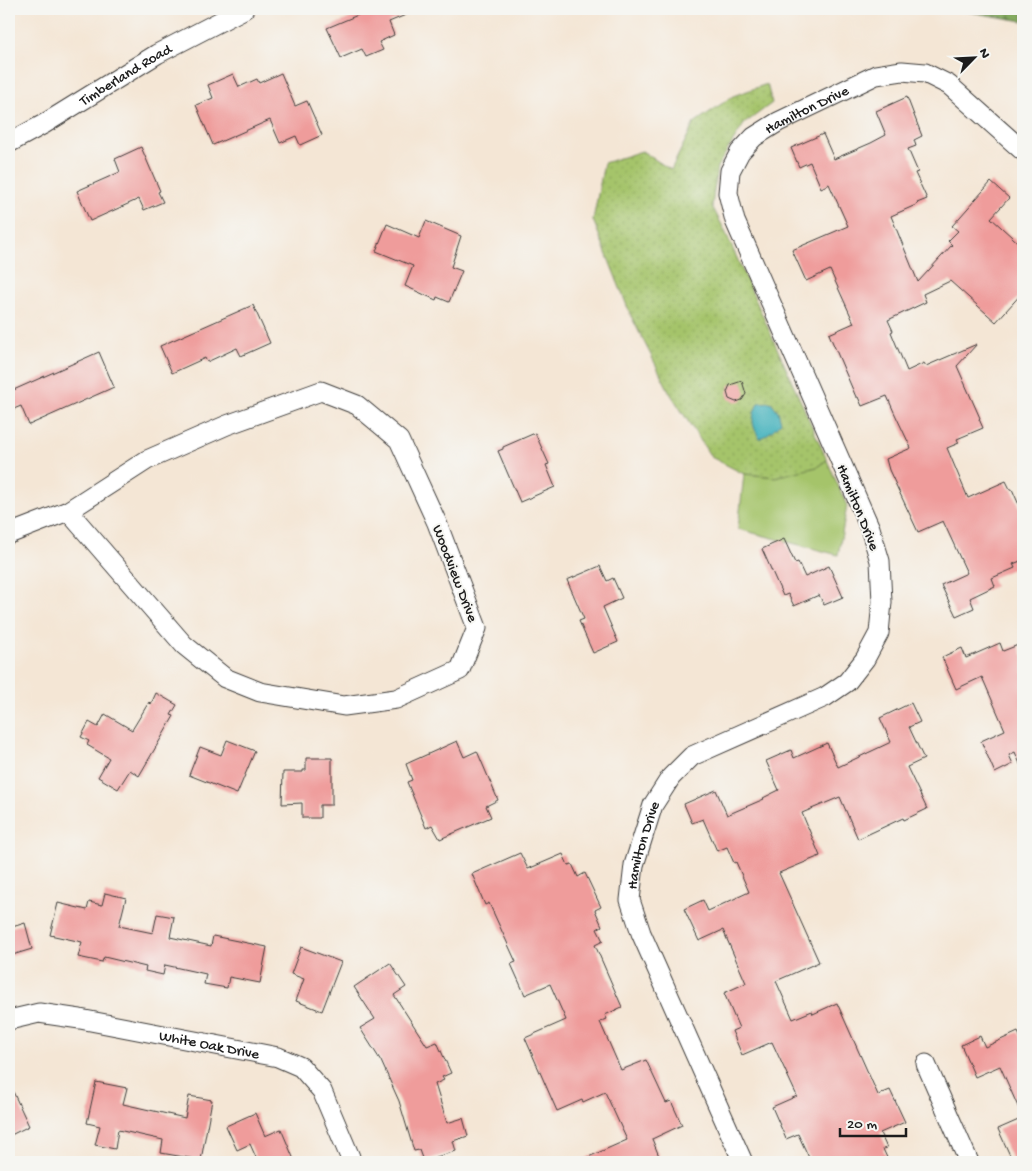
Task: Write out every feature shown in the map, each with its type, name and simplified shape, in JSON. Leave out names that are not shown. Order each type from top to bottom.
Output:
[{"type":"street","name":"Timberland Road","points":[[9,143],[49,121],[157,54],[244,9]]},
{"type":"street","name":"Hamilton Drive","points":[[743,1162],[641,933],[630,900],[634,865],[654,805],[671,777],[692,756],[825,697],[847,682],[865,659],[878,633],[882,602],[880,561],[870,528],[736,221],[728,193],[730,171],[740,152],[754,137],[778,122],[876,75],[902,71],[925,73],[949,85],[1023,151]]},
{"type":"street","name":"Woodview Drive","points":[[9,534],[68,511],[147,460],[227,425],[321,391],[357,405],[399,440],[437,523],[477,628],[460,670],[396,699],[344,706],[260,692],[225,678],[184,645],[68,511]]},
{"type":"street","name":"White Oak Drive","points":[[9,1020],[39,1013],[48,1014],[89,1020],[278,1057],[300,1067],[322,1091],[350,1157],[350,1162]]},
{"type":"street","points":[[926,1064],[969,1162]]},
{"type":"green space","points":[[951,9],[1023,9],[1023,21]]},
{"type":"green space","points":[[767,84],[772,103],[744,124],[717,167],[712,206],[827,460],[817,467],[775,477],[744,474],[711,457],[670,393],[631,316],[593,220],[604,163],[642,151],[671,170],[694,123],[733,96]]},
{"type":"green space","points":[[827,460],[847,506],[838,555],[738,529],[744,474],[775,477],[817,467]]},
{"type":"water","points":[[771,402],[778,411],[781,422],[760,439],[753,421],[754,413],[758,403]]},
{"type":"building","points":[[372,9],[420,9],[389,22],[394,35],[379,42],[383,50],[366,57],[362,49],[341,58],[327,28]]},
{"type":"building","points":[[281,73],[295,106],[307,101],[322,135],[300,145],[296,136],[280,143],[270,120],[213,145],[196,105],[213,98],[208,85],[233,74],[239,87],[257,79],[259,83]]},
{"type":"building","points":[[907,97],[922,136],[914,140],[916,146],[908,149],[918,172],[915,173],[927,199],[891,216],[918,282],[952,245],[948,241],[958,231],[952,226],[991,182],[1009,198],[991,218],[1023,247],[1023,292],[996,322],[950,281],[923,294],[926,302],[888,320],[907,371],[924,363],[926,366],[977,344],[957,366],[983,428],[957,439],[959,443],[947,448],[968,498],[1006,481],[1010,489],[1012,489],[1023,514],[1023,560],[1013,564],[1015,568],[992,578],[995,586],[970,598],[974,608],[956,616],[941,585],[967,573],[943,521],[918,532],[889,470],[886,459],[911,448],[887,396],[862,406],[858,397],[856,397],[829,334],[854,323],[830,270],[806,281],[792,250],[848,226],[829,184],[821,188],[810,162],[799,167],[791,148],[823,134],[834,159],[871,143],[886,135],[876,111]]},
{"type":"building","points":[[141,147],[163,202],[144,210],[139,199],[90,221],[77,191],[120,172],[115,159]]},
{"type":"building","points":[[426,221],[461,236],[451,267],[462,271],[449,302],[437,297],[436,300],[405,286],[413,266],[376,251],[387,224],[419,238]]},
{"type":"building","points":[[253,305],[270,343],[241,356],[237,348],[207,362],[205,358],[172,373],[160,346]]},
{"type":"building","points":[[99,352],[114,387],[29,425],[21,406],[9,411],[9,392]]},
{"type":"building","points":[[742,381],[746,394],[742,400],[736,402],[729,399],[727,392],[730,385]]},
{"type":"building","points":[[535,433],[549,464],[546,465],[555,487],[520,502],[498,451]]},
{"type":"building","points":[[784,539],[795,563],[798,562],[805,577],[829,566],[843,597],[824,605],[819,595],[794,606],[788,594],[783,596],[762,549]]},
{"type":"building","points":[[600,566],[607,581],[613,578],[622,598],[603,607],[618,642],[593,653],[579,621],[584,619],[567,580]]},
{"type":"building","points":[[1000,643],[1003,651],[1018,645],[1023,656],[1023,771],[1015,752],[1009,755],[1013,764],[995,773],[981,741],[1005,730],[982,677],[956,689],[942,657],[962,648],[966,658]]},
{"type":"building","points":[[156,693],[177,705],[171,715],[174,716],[139,776],[130,770],[118,789],[98,777],[109,758],[87,745],[89,741],[81,737],[89,722],[98,727],[105,714],[132,730],[149,702],[151,704]]},
{"type":"building","points":[[911,703],[920,722],[909,727],[924,759],[907,767],[927,809],[858,839],[840,797],[802,813],[820,856],[779,873],[819,962],[776,981],[793,1019],[812,1011],[813,1014],[837,1003],[878,1095],[890,1090],[905,1122],[880,1133],[887,1148],[883,1149],[889,1162],[811,1162],[798,1134],[786,1139],[772,1107],[797,1096],[772,1042],[742,1055],[732,1031],[739,1028],[724,993],[746,983],[723,930],[699,941],[684,909],[703,900],[708,911],[749,892],[727,847],[717,851],[703,819],[692,823],[684,804],[716,790],[727,815],[764,799],[779,790],[766,761],[791,750],[794,758],[827,743],[838,767],[891,742],[880,718]]},
{"type":"building","points":[[227,740],[255,751],[237,794],[189,775],[200,747],[221,755]]},
{"type":"building","points":[[457,741],[464,757],[477,751],[498,800],[486,806],[491,817],[440,839],[432,825],[426,828],[407,782],[412,780],[406,764]]},
{"type":"building","points":[[306,758],[332,758],[332,805],[320,805],[320,818],[302,818],[302,803],[282,804],[283,772],[303,772],[303,770],[306,770]]},
{"type":"building","points":[[520,853],[528,869],[563,854],[568,865],[572,864],[578,877],[585,873],[601,907],[595,910],[602,926],[597,929],[603,941],[595,945],[622,1007],[605,1015],[607,1019],[600,1022],[621,1070],[646,1060],[666,1103],[671,1101],[682,1125],[652,1139],[659,1156],[655,1158],[657,1162],[577,1162],[627,1140],[605,1092],[557,1111],[525,1038],[566,1020],[550,984],[525,995],[511,964],[516,962],[489,903],[485,905],[472,874]]},
{"type":"building","points":[[105,893],[126,898],[119,926],[153,933],[157,914],[174,917],[170,937],[211,946],[213,936],[267,947],[260,983],[229,977],[227,988],[204,984],[206,974],[165,965],[163,975],[145,971],[146,967],[104,957],[102,962],[78,957],[82,942],[50,935],[58,903],[87,910],[89,902],[102,905]]},
{"type":"building","points":[[25,923],[32,949],[9,956],[9,928]]},
{"type":"building","points":[[301,947],[341,962],[322,1011],[296,1001],[304,979],[291,974]]},
{"type":"building","points":[[390,963],[406,987],[394,995],[427,1046],[437,1042],[451,1073],[442,1077],[444,1080],[435,1084],[447,1123],[463,1118],[468,1136],[453,1141],[456,1151],[423,1161],[419,1150],[414,1151],[399,1101],[381,1061],[360,1028],[375,1019],[354,987]]},
{"type":"building","points":[[1018,1032],[1023,1043],[1023,1118],[1000,1066],[975,1077],[961,1045],[980,1036],[985,1047]]},
{"type":"building","points":[[96,1082],[127,1088],[123,1104],[185,1118],[189,1096],[212,1100],[201,1160],[161,1153],[163,1140],[118,1130],[115,1149],[95,1145],[100,1126],[87,1123]]},
{"type":"building","points":[[9,1083],[29,1126],[9,1136]]},
{"type":"building","points":[[255,1113],[265,1136],[281,1129],[295,1162],[258,1162],[250,1144],[237,1150],[226,1126]]},
{"type":"building","points":[[1023,1118],[1023,1162],[1013,1162],[998,1129]]}]
